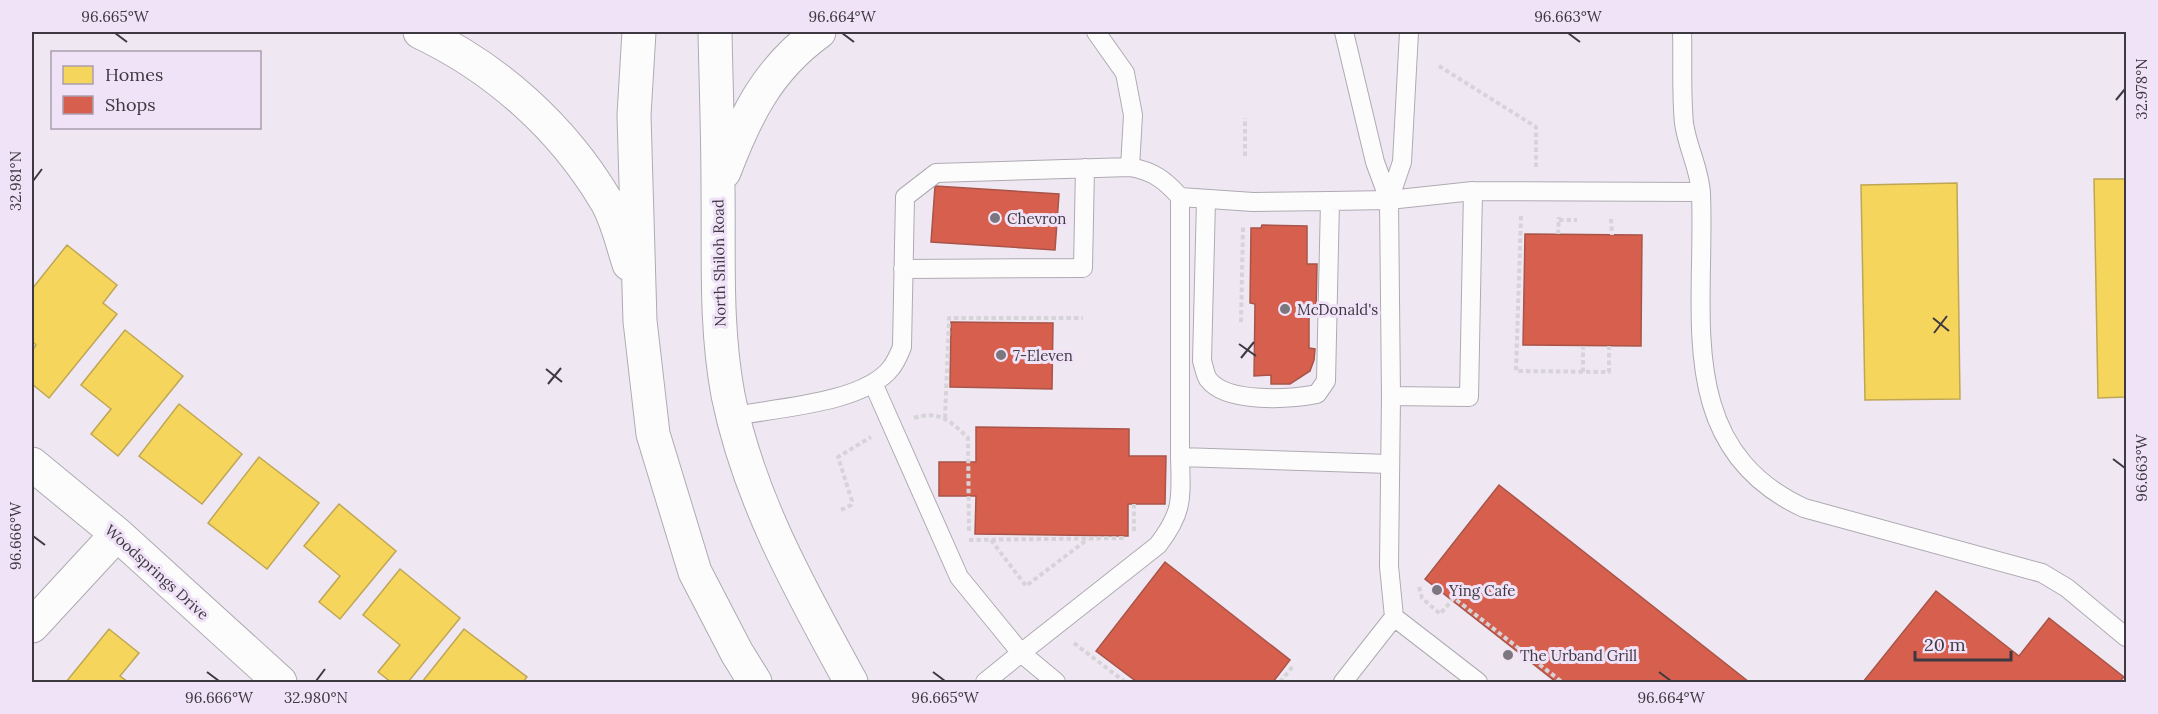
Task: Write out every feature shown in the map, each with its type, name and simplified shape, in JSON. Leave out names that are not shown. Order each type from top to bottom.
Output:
[{"type":"main road","points":[[420,32],[452,47],[522,97],[565,144],[606,200],[639,294]]},
{"type":"main road","points":[[639,32],[634,115],[639,294],[653,434],[695,572],[736,653],[755,682]]},
{"type":"main road","name":"North Shiloh Road","points":[[716,32],[718,187],[716,280],[720,337],[734,416],[744,457],[765,512],[796,582],[851,682]]},
{"type":"main road","points":[[718,187],[740,129],[770,77],[799,46],[819,32]]},
{"type":"main road","name":"Woodsprings Drive","points":[[32,464],[117,534],[280,682]]},
{"type":"main road","points":[[32,626],[117,534]]},
{"type":"lane","points":[[1096,32],[1125,73],[1133,116],[1130,167]]},
{"type":"lane","points":[[1344,32],[1374,162],[1389,200]]},
{"type":"lane","points":[[1343,682],[1394,617],[1389,566],[1391,396],[1389,200],[1402,162],[1409,32]]},
{"type":"lane","points":[[1682,32],[1684,123],[1701,192],[1703,369],[1715,422],[1728,444],[1757,480],[1777,496],[1830,517],[2042,573],[2067,588],[2127,637]]},
{"type":"lane","points":[[734,416],[845,395],[873,383],[891,368],[902,347],[905,197],[936,173],[1130,167],[1148,170],[1167,182],[1180,197],[1181,503],[1172,527],[1158,545],[985,682]]},
{"type":"lane","points":[[903,269],[1083,268],[1085,168]]},
{"type":"lane","points":[[1180,197],[1206,200],[1330,201],[1389,200],[1473,191],[1701,192]]},
{"type":"lane","points":[[1391,396],[1469,397],[1473,191]]},
{"type":"lane","points":[[1206,200],[1202,361],[1209,380],[1221,389],[1246,397],[1300,397],[1317,394],[1326,381],[1330,201]]},
{"type":"lane","points":[[873,383],[959,577],[1021,653],[1056,682]]},
{"type":"lane","points":[[1180,457],[1389,464]]},
{"type":"lane","points":[[1394,617],[1478,682]]},
{"type":"path","points":[[1439,66],[1536,127],[1536,172]]},
{"type":"path","points":[[1245,118],[1245,156]]},
{"type":"path","points":[[1528,212],[1521,212],[1516,370],[1610,372],[1609,346]]},
{"type":"path","points":[[1548,213],[1560,213],[1558,234]]},
{"type":"path","points":[[1241,322],[1243,219]]},
{"type":"path","points":[[1559,220],[1581,219]]},
{"type":"path","points":[[1602,219],[1613,219],[1612,235]]},
{"type":"path","points":[[945,418],[949,318],[1083,318]]},
{"type":"path","points":[[1583,346],[1583,372]]},
{"type":"path","points":[[913,418],[929,413],[945,418],[968,438],[969,540],[1131,538],[1134,533],[1134,504]]},
{"type":"path","points":[[840,510],[851,505],[852,501],[838,457],[876,434]]},
{"type":"path","points":[[990,540],[1026,586],[1088,539]]},
{"type":"path","points":[[1416,576],[1422,598],[1440,614],[1454,598],[1562,682]]},
{"type":"path","points":[[1066,646],[1072,641],[1125,682]]},
{"type":"path","points":[[1280,682],[1293,666]]},
{"type":"building: Homes","points":[[2094,179],[2126,179],[2126,397],[2098,398]]},
{"type":"building: Homes","points":[[1957,183],[1960,399],[1865,400],[1861,185]]},
{"type":"building: Homes","points":[[67,245],[117,285],[103,303],[117,314],[49,398],[32,384],[32,351],[36,345],[32,341],[32,289]]},
{"type":"building: Homes","points":[[125,330],[183,376],[118,456],[91,434],[111,409],[81,385]]},
{"type":"building: Homes","points":[[179,404],[242,454],[202,504],[139,456]]},
{"type":"building: Homes","points":[[259,457],[319,503],[267,569],[208,523]]},
{"type":"building: Homes","points":[[339,504],[396,551],[340,619],[319,602],[340,576],[304,546]]},
{"type":"building: Homes","points":[[400,569],[460,618],[408,682],[391,682],[378,672],[400,645],[363,615]]},
{"type":"building: Homes","points":[[109,629],[139,653],[120,676],[128,682],[66,682]]},
{"type":"building: Homes","points":[[464,629],[527,677],[523,682],[422,682]]},
{"type":"building: Shops","name":"Chevron","points":[[935,186],[1059,194],[1055,250],[931,242]]},
{"type":"building: Shops","name":"McDonald's","points":[[1262,225],[1307,226],[1307,264],[1317,264],[1316,315],[1309,316],[1309,348],[1315,349],[1314,360],[1310,371],[1290,384],[1271,384],[1271,375],[1254,376],[1255,304],[1250,303],[1251,228],[1261,228]]},
{"type":"building: Shops","points":[[1525,234],[1642,235],[1641,346],[1523,345]]},
{"type":"building: Shops","name":"7-Eleven","points":[[951,322],[1053,323],[1052,389],[950,387]]},
{"type":"building: Shops","points":[[976,427],[1129,429],[1129,456],[1166,456],[1165,504],[1128,504],[1128,536],[975,534],[976,496],[939,496],[939,462],[976,462]]},
{"type":"building: Shops","points":[[1499,485],[1749,682],[1556,682],[1425,579]]},
{"type":"building: Shops","points":[[1165,562],[1290,660],[1273,682],[1137,682],[1096,651]]},
{"type":"building: Shops","points":[[1936,591],[2019,656],[2049,618],[2124,677],[2119,682],[1863,682]]},
{"type":"place","name":"Chevron","points":[[995,218]]},
{"type":"place","name":"McDonald's","points":[[1285,309]]},
{"type":"place","name":"7-Eleven","points":[[1001,355]]},
{"type":"place","name":"Ying Cafe","points":[[1437,590]]},
{"type":"place","name":"The Urband Grill","points":[[1508,655]]}]
